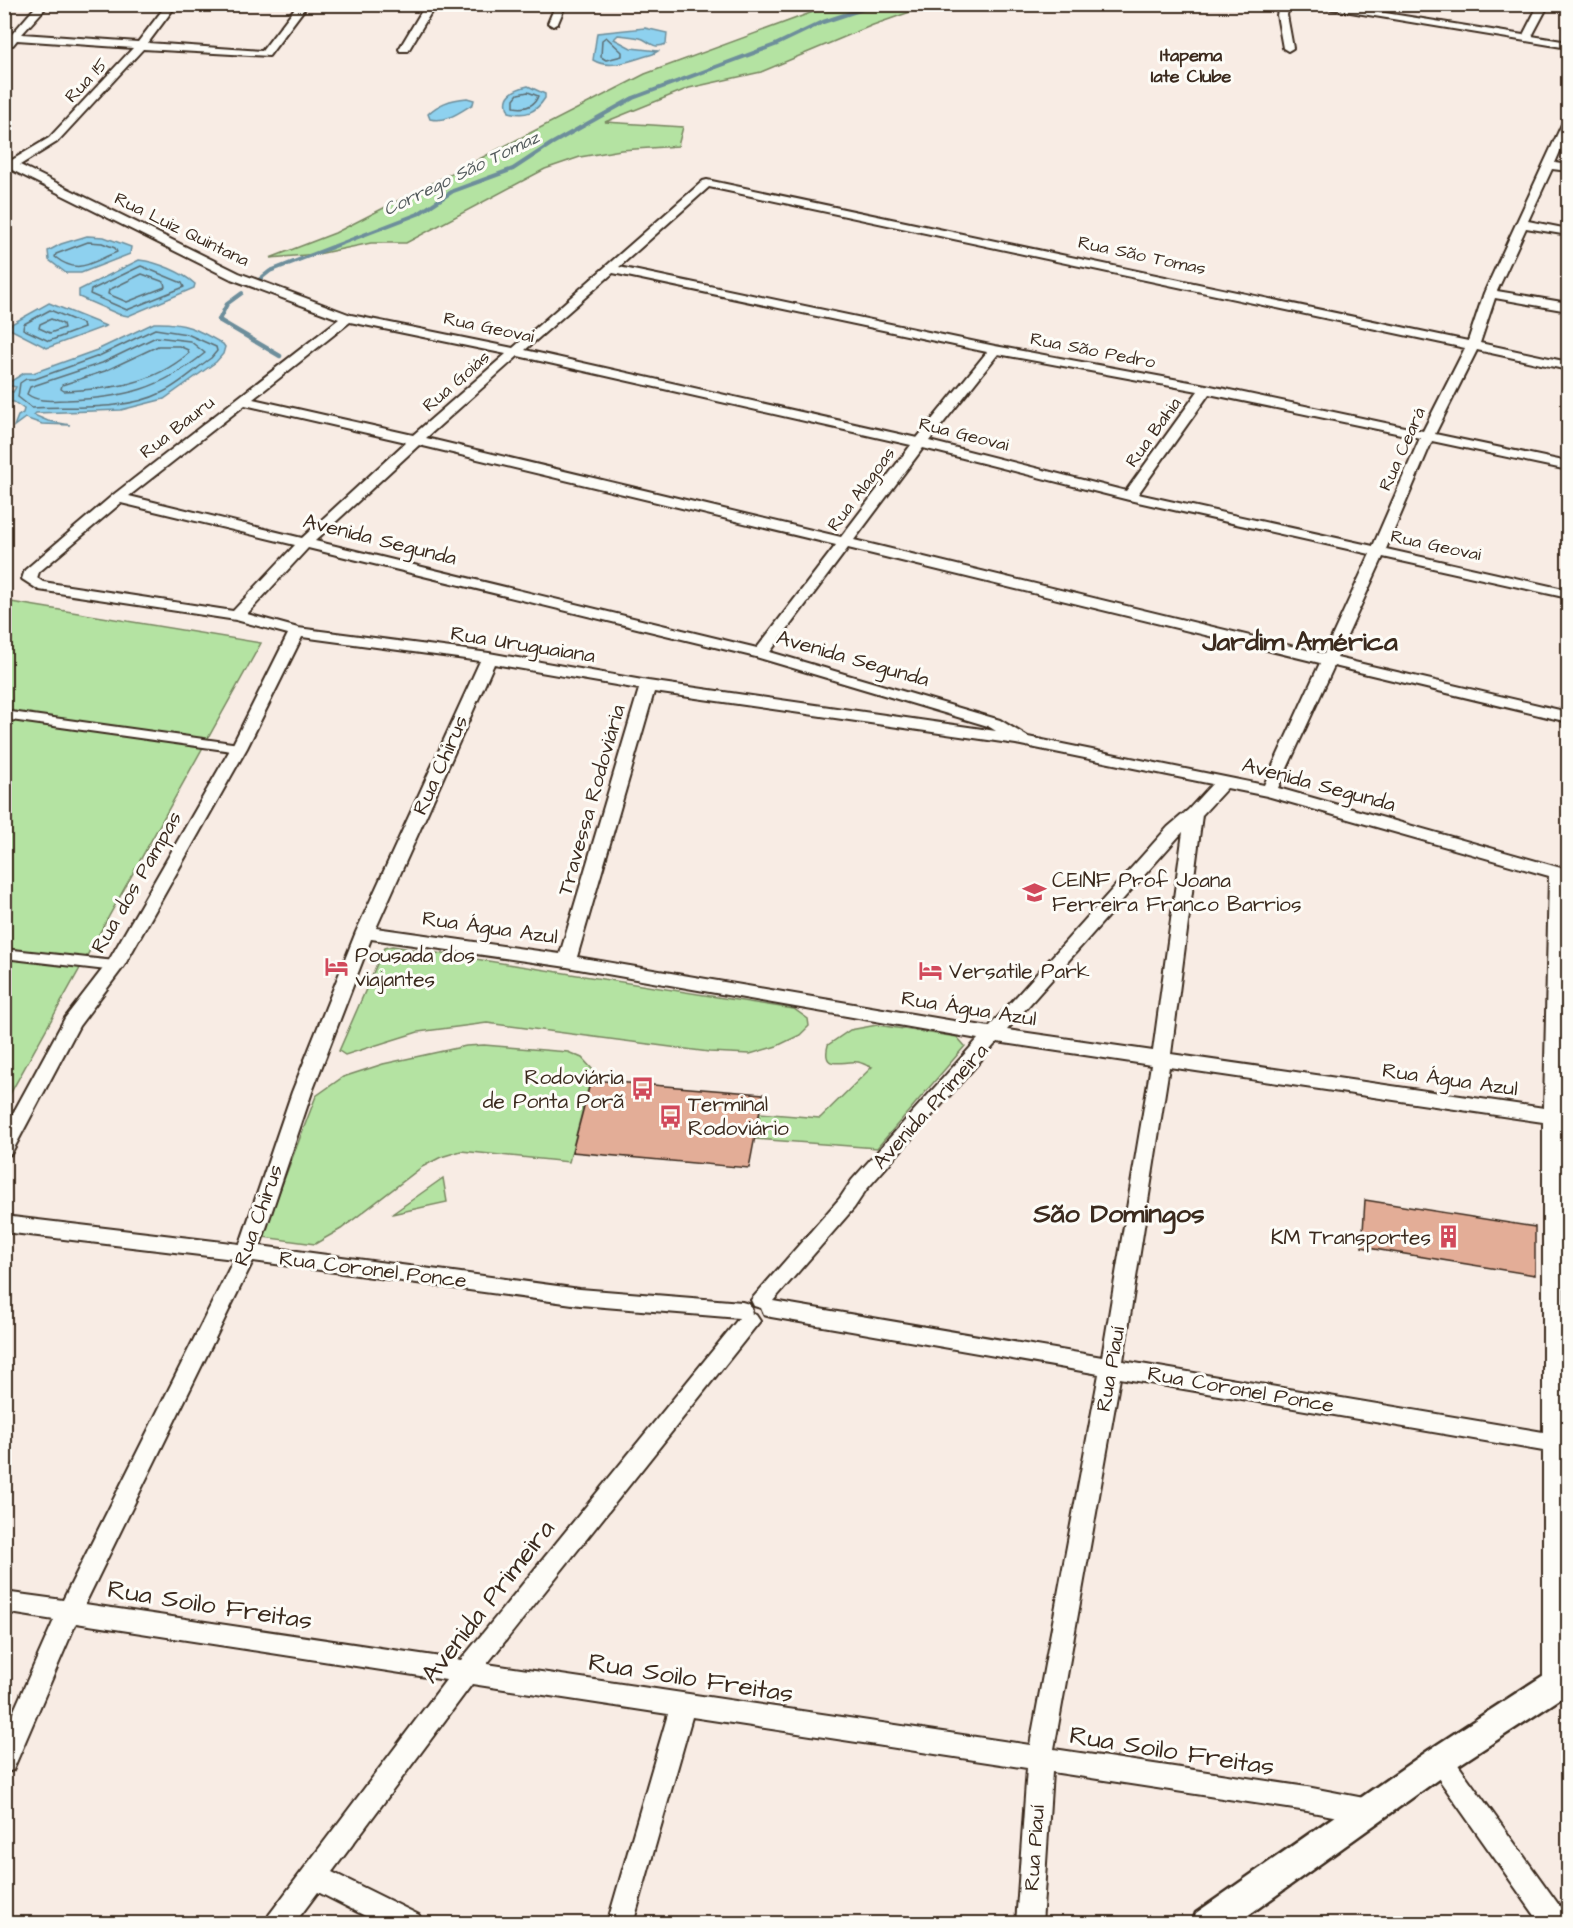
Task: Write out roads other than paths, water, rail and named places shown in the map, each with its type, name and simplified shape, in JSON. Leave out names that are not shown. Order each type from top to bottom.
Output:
[{"type":"street","points":[[4,48],[10,37],[44,4]]},
{"type":"street","name":"Rua 15","points":[[8,163],[53,140],[140,46],[172,4]]},
{"type":"street","points":[[10,37],[266,54],[303,4]]},
{"type":"street","points":[[404,49],[431,4]]},
{"type":"street","points":[[553,23],[561,4]]},
{"type":"street","points":[[1285,4],[1282,15],[1288,48]]},
{"type":"street","points":[[1307,4],[1407,15],[1569,45]]},
{"type":"street","points":[[1526,38],[1544,4]]},
{"type":"street","name":"Rua Ceará","points":[[1269,791],[1378,552],[1427,437],[1473,345],[1490,293],[1569,122]]},
{"type":"street","name":"Rua Luiz Quintana","points":[[8,163],[235,276],[348,318]]},
{"type":"street","points":[[1549,165],[1569,168]]},
{"type":"street","name":"Rua Goiás","points":[[237,616],[304,544],[416,440],[707,183]]},
{"type":"street","name":"Rua São Tomas","points":[[707,183],[1569,366]]},
{"type":"street","points":[[1523,224],[1569,232]]},
{"type":"street","name":"Rua São Pedro","points":[[612,269],[995,350],[1206,389],[1569,466]]},
{"type":"street","points":[[1490,293],[1569,307]]},
{"type":"street","name":"Rua Geovai","points":[[348,318],[516,352],[920,443],[1129,496],[1569,594]]},
{"type":"street","name":"Rua Bauru","points":[[32,570],[118,498],[348,318]]},
{"type":"street","name":"Rua Alagoas","points":[[760,654],[920,443],[995,350]]},
{"type":"street","name":"Rua Bahia","points":[[1129,496],[1206,389]]},
{"type":"street","points":[[242,400],[846,542],[1328,661],[1569,717]]},
{"type":"street","name":"Avenida Segunda","points":[[118,498],[760,654],[994,723],[1023,741],[1269,791],[1563,875]]},
{"type":"street","name":"Rua Uruguaiana","points":[[32,570],[29,579],[39,586],[237,616],[297,632],[489,658],[648,686],[1023,741]]},
{"type":"street","name":"Rua dos Pampas","points":[[4,1149],[72,1023],[115,966],[240,748],[297,632]]},
{"type":"street","name":"Rua Chirus","points":[[4,1762],[69,1612],[247,1253],[302,1092],[365,932],[489,658]]},
{"type":"street","name":"Travessa Rodoviária","points":[[567,961],[648,686]]},
{"type":"street","points":[[4,715],[240,748]]},
{"type":"street","name":"Avenida Primeira","points":[[278,1923],[466,1672],[746,1316],[765,1320],[771,1313],[766,1305],[860,1185],[1173,831],[1194,814],[1223,782]]},
{"type":"street","name":"Rua Piauí","points":[[1029,1923],[1040,1759],[1111,1366],[1161,1059],[1194,814]]},
{"type":"street","points":[[1208,1923],[1440,1760],[1562,1678],[1563,875]]},
{"type":"street","name":"Rua Água Azul","points":[[365,932],[567,961],[995,1035],[1561,1118]]},
{"type":"street","points":[[4,953],[115,966]]},
{"type":"street","name":"Rua Coronel Ponce","points":[[4,1224],[746,1316]]},
{"type":"street","name":"Rua Coronel Ponce","points":[[766,1305],[1561,1445]]},
{"type":"street","name":"Rua Soilo Freitas","points":[[4,1602],[1306,1799],[1368,1811]]},
{"type":"street","points":[[620,1923],[683,1705]]},
{"type":"street","points":[[1440,1760],[1557,1923]]},
{"type":"street","points":[[314,1877],[410,1923]]},
{"type":"water","points":[[645,28],[667,33],[666,44],[656,46],[640,38],[618,35],[614,39],[631,48],[658,51],[615,64],[593,60],[597,33]]},
{"type":"water","points":[[528,86],[545,94],[542,103],[530,112],[521,114],[509,112],[507,102],[510,94]]},
{"type":"water","points":[[467,98],[474,100],[473,104],[458,113],[447,118],[430,119],[428,114],[436,107]]},
{"type":"water","points":[[87,236],[104,237],[131,247],[130,254],[81,273],[66,273],[49,260],[48,251],[61,244]]},
{"type":"water","points":[[139,260],[169,268],[195,284],[194,288],[128,316],[79,297],[79,290]]},
{"type":"water","points":[[49,303],[106,326],[47,348],[6,327]]},
{"type":"water","points":[[154,323],[183,325],[198,330],[223,344],[225,347],[223,354],[216,362],[164,399],[121,410],[36,413],[34,415],[48,421],[70,425],[42,424],[25,418],[14,426],[24,409],[14,402],[5,402],[9,400],[5,389],[13,392],[16,387],[7,385],[8,383],[24,373],[33,373],[97,350]]},
{"type":"waterway","name":"Corrego São Tomaz","points":[[255,283],[270,271],[418,214],[453,191],[513,169],[551,144],[633,98],[775,45],[823,22],[878,4]]},
{"type":"waterway","name":"Corrego São Tomaz","points":[[219,320],[227,304],[242,293]]},
{"type":"waterway","name":"Corrego São Tomaz","points":[[219,320],[280,356]]},
{"type":"place","name":"CEINF Prof Joana Ferreira Franco Barrios","points":[[1034,892]]},
{"type":"place","name":"Pousada dos viajantes","points":[[337,967]]},
{"type":"place","name":"Versatile Park","points":[[931,971]]},
{"type":"place","name":"Rodoviária de Ponta Porã","points":[[642,1089]]},
{"type":"place","name":"Terminal Rodoviário","points":[[670,1116]]},
{"type":"place","name":"KM Transportes","points":[[1449,1237]]},
{"type":"district","name":"Itapema Iate Clube","points":[[1191,65]]},
{"type":"district","name":"Jardim América","points":[[1300,641]]},
{"type":"district","name":"São Domingos","points":[[1119,1213]]}]
